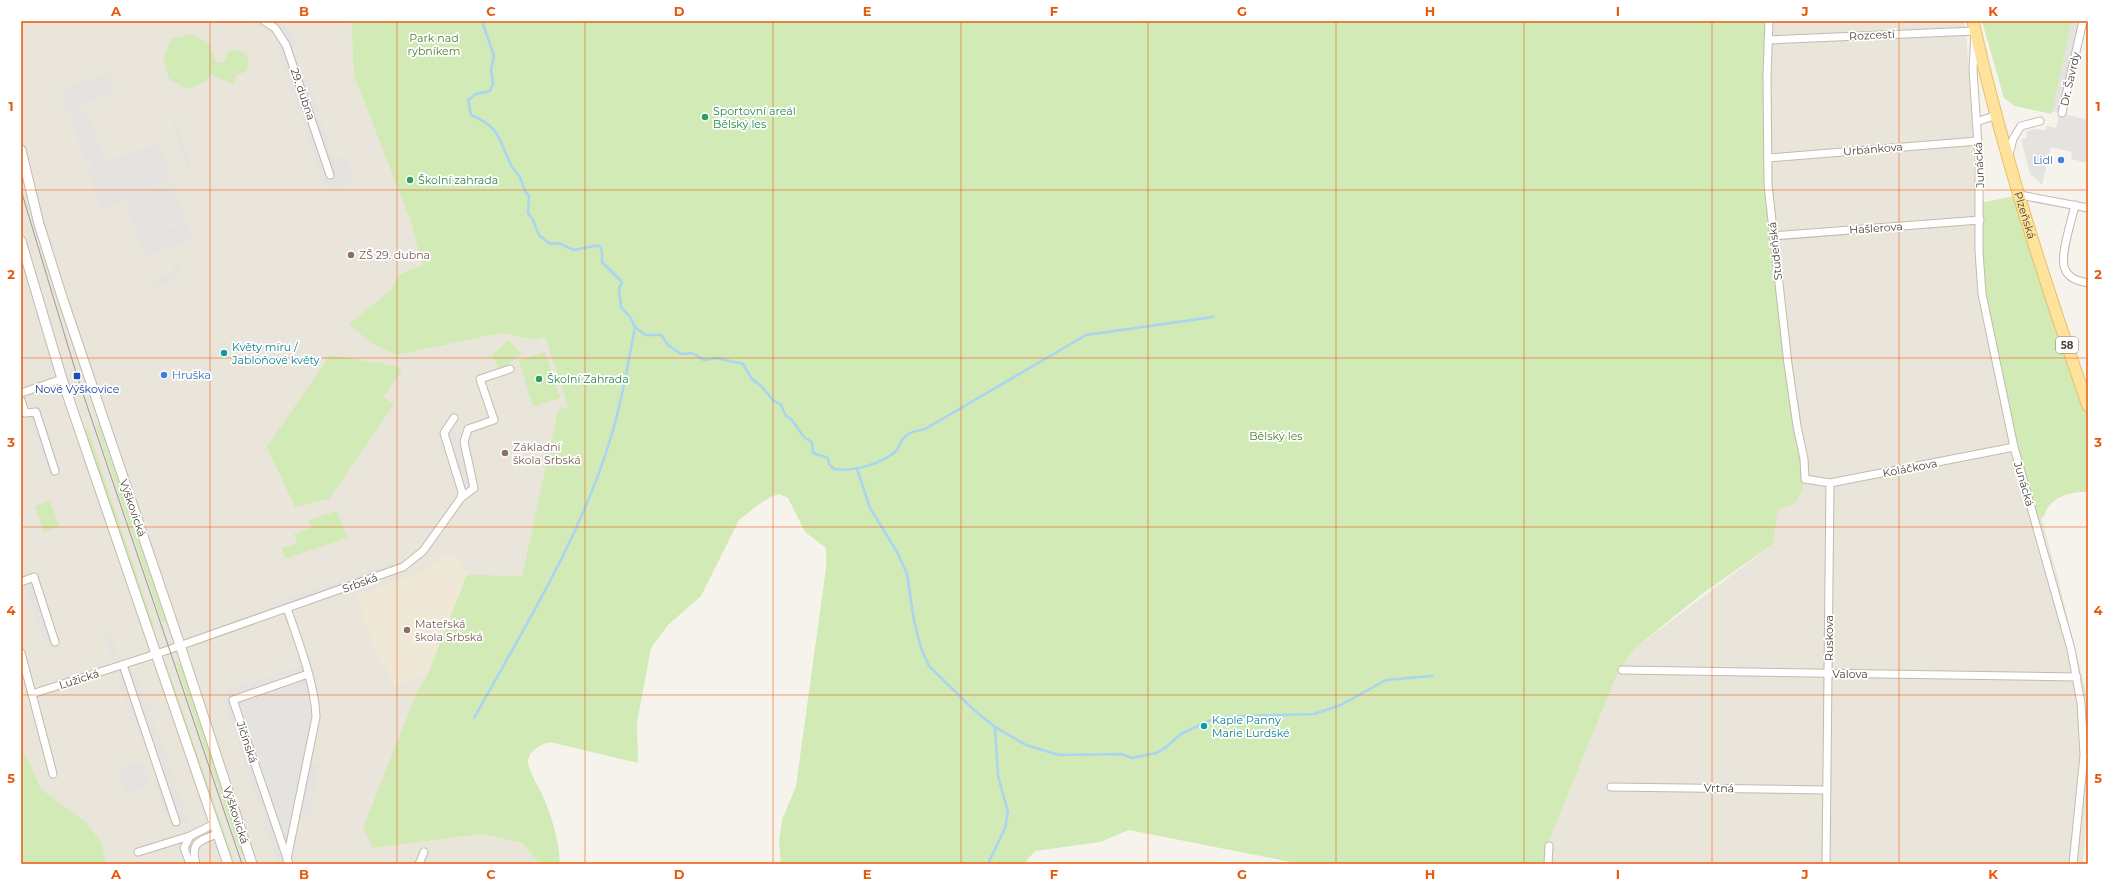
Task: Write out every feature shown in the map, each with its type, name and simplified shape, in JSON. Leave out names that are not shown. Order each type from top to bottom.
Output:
[{"type":"main road","name":"Plzeňská","points":[[1974,26],[1997,115],[2047,287],[2088,404]]},
{"type":"street","name":"29. dubna","points":[[264,21],[275,28],[286,45],[330,175]]},
{"type":"street","name":"Studeňská","points":[[1769,21],[1768,158],[1773,236],[1788,364],[1797,426],[1804,460],[1805,479]]},
{"type":"street","name":"Dr. Šavrdy","points":[[2062,113],[2083,21]]},
{"type":"street","name":"Rozcestí","points":[[1768,40],[1974,26]]},
{"type":"street","name":"Junácká","points":[[1974,26],[1973,70],[1978,141],[1980,220],[1979,251],[1982,294],[2014,447],[2077,677],[2084,727],[2084,755],[2073,864]]},
{"type":"street","points":[[1976,122],[1997,115]]},
{"type":"street","points":[[2009,157],[2013,139],[2021,126],[2040,121]]},
{"type":"street","name":"Urbánkova","points":[[1768,158],[1978,141]]},
{"type":"street","name":"Výškovická","points":[[21,150],[39,224],[62,297],[180,645],[252,864]]},
{"type":"street","points":[[2020,195],[2088,208]]},
{"type":"street","points":[[2075,205],[2064,256],[2064,265],[2068,273],[2074,279],[2088,283]]},
{"type":"street","name":"Hašlerova","points":[[1773,236],[1980,220]]},
{"type":"street","points":[[21,242],[62,379],[154,654],[228,864]]},
{"type":"street","name":"Srbská","points":[[166,650],[403,567],[423,551],[461,498],[474,488],[464,442],[468,429],[494,420],[480,379],[510,369]]},
{"type":"street","points":[[21,394],[62,379]]},
{"type":"street","points":[[21,400],[23,414],[36,412],[55,471]]},
{"type":"street","points":[[454,418],[444,433],[462,492],[461,498]]},
{"type":"street","name":"Koláčkova","points":[[1805,479],[1830,483],[2014,447]]},
{"type":"street","name":"Ruskova","points":[[1826,864],[1830,483]]},
{"type":"street","points":[[21,582],[34,577],[56,642]]},
{"type":"street","name":"Jičínská","points":[[288,608],[316,706],[316,717],[288,862]]},
{"type":"street","name":"Lužická","points":[[32,694],[166,650]]},
{"type":"street","points":[[21,653],[53,774]]},
{"type":"street","points":[[123,665],[176,822]]},
{"type":"street","name":"Valova","points":[[1622,670],[2077,677]]},
{"type":"street","name":"Jičínská","points":[[288,862],[233,700],[308,674]]},
{"type":"street","name":"Vrtná","points":[[1611,787],[1827,790]]},
{"type":"street","points":[[138,852],[190,836],[214,824]]},
{"type":"street","points":[[196,864],[193,854],[195,846],[199,841],[217,834]]},
{"type":"street","points":[[190,836],[184,848],[190,864]]},
{"type":"street","points":[[1548,864],[1549,846]]},
{"type":"street","points":[[419,864],[424,852]]},
{"type":"shaded area","points":[[21,21],[351,21],[354,76],[410,218],[422,265],[400,274],[391,290],[349,324],[398,355],[501,333],[535,340],[545,336],[568,407],[558,411],[522,576],[428,674],[418,690],[373,848],[482,834],[522,843],[540,864],[106,864],[102,843],[86,822],[41,789],[30,764],[21,751]]},
{"type":"shaded area","points":[[249,21],[281,21],[293,37],[297,46],[291,49],[303,83],[308,79],[319,114],[314,117],[316,122],[321,120],[331,149],[326,151],[326,153],[334,159],[345,156],[354,184],[331,192],[330,187],[325,189],[314,158],[319,155],[314,157],[312,151],[317,149],[316,146],[311,148],[301,117],[306,115],[305,112],[300,113],[288,80],[294,78],[292,75],[287,77],[278,51],[283,48],[278,50],[276,45],[280,42],[267,27],[264,25],[260,28]]},
{"type":"shaded area","points":[[1771,21],[1964,21],[1973,134],[1977,282],[2057,574],[2088,701],[2088,798],[2083,864],[1547,864],[1548,843],[1619,670],[1635,648],[1773,544],[1778,509],[1787,331],[1773,183]]},
{"type":"shaded area","points":[[2072,21],[2083,21],[2062,113],[2052,111]]},
{"type":"shaded area","points":[[108,74],[113,93],[80,105],[83,114],[88,112],[105,161],[160,143],[165,159],[163,160],[166,161],[172,180],[138,191],[140,194],[173,183],[181,206],[179,209],[182,208],[185,219],[152,231],[152,234],[186,222],[192,241],[144,257],[126,200],[101,208],[87,168],[92,166],[90,160],[85,162],[70,116],[75,114],[73,108],[67,109],[61,90]]},
{"type":"shaded area","points":[[2059,113],[2088,120],[2088,163],[2071,159],[2072,152],[2051,147],[2042,185],[2030,174],[2021,139],[2027,138],[2026,132],[2034,129],[2046,130],[2047,126],[2056,128]]},
{"type":"shaded area","points":[[176,120],[192,168],[188,169],[172,121]]},
{"type":"shaded area","points":[[175,263],[181,263],[181,269],[173,280],[152,287],[150,281],[168,275],[174,268]]},
{"type":"shaded area","points":[[39,406],[61,471],[49,475],[26,409]]},
{"type":"shaded area","points":[[454,428],[471,486],[465,491],[447,431]]},
{"type":"shaded area","name":"Mateřská škola Srbská","points":[[455,553],[467,575],[428,674],[394,687],[386,663],[380,665],[356,596],[421,573],[443,556]]},
{"type":"shaded area","points":[[393,562],[395,567],[275,607],[273,602]]},
{"type":"shaded area","points":[[32,586],[50,640],[44,642],[26,588]]},
{"type":"shaded area","points":[[110,632],[118,655],[111,656],[103,633]]},
{"type":"shaded area","points":[[305,665],[316,706],[288,864],[278,864],[273,849],[279,847],[277,842],[271,843],[261,815],[267,812],[265,807],[260,809],[248,774],[253,772],[252,767],[246,768],[235,734],[240,732],[238,727],[233,728],[223,699],[228,697],[226,691]]},
{"type":"shaded area","points":[[136,672],[146,700],[141,702],[131,674]]},
{"type":"shaded area","points":[[123,675],[140,723],[134,725],[118,677]]},
{"type":"shaded area","points":[[148,707],[189,821],[183,823],[143,709]]},
{"type":"shaded area","points":[[141,762],[150,786],[126,794],[117,770]]},
{"type":"shaded area","points":[[311,762],[319,764],[310,815],[300,814]]},
{"type":"shaded area","points":[[160,777],[172,815],[166,818],[153,779]]},
{"type":"green space","name":"Bělský les","points":[[351,21],[1771,21],[1773,183],[1787,331],[1809,474],[1795,504],[1778,509],[1773,544],[1702,594],[1635,648],[1619,670],[1548,843],[1547,864],[1301,864],[1129,830],[1100,842],[1035,851],[1027,860],[1026,864],[781,864],[779,842],[782,820],[796,786],[826,568],[826,548],[805,532],[788,498],[779,494],[759,504],[739,520],[701,596],[668,625],[651,648],[637,723],[638,763],[550,742],[539,746],[529,757],[528,761],[532,775],[551,816],[557,840],[560,864],[540,864],[522,843],[482,834],[373,848],[363,828],[418,690],[428,674],[467,575],[522,576],[558,410],[568,407],[545,337],[535,340],[501,333],[398,355],[371,343],[349,324],[391,290],[400,274],[422,265],[410,219],[354,76]]},
{"type":"green space","points":[[1982,21],[2072,21],[2052,114],[2015,106],[2004,98]]},
{"type":"green space","points":[[192,34],[209,43],[216,62],[224,62],[228,52],[235,49],[246,54],[249,63],[246,72],[236,75],[234,85],[211,74],[206,82],[187,89],[169,79],[163,58],[172,39]]},
{"type":"green space","points":[[2020,195],[2088,406],[2088,494],[2085,492],[2079,492],[2060,497],[2050,505],[2044,516],[2035,522],[2014,447],[1982,294],[1980,203]]},
{"type":"green space","points":[[509,340],[521,354],[501,370],[491,356]]},
{"type":"green space","name":"Školní Zahrada","points":[[545,352],[560,398],[533,407],[519,360]]},
{"type":"green space","points":[[330,355],[396,366],[402,370],[383,397],[394,404],[329,499],[295,507],[267,447]]},
{"type":"green space","points":[[99,425],[166,622],[162,623],[96,426]]},
{"type":"green space","points":[[88,429],[154,626],[151,627],[84,430]]},
{"type":"green space","points":[[50,501],[59,526],[44,532],[35,506]]},
{"type":"green space","points":[[337,511],[347,538],[285,559],[282,548],[297,543],[294,534],[312,528],[309,520]]},
{"type":"green space","points":[[175,660],[181,665],[244,854],[241,855]]},
{"type":"green space","points":[[166,663],[233,858],[230,859],[165,669]]},
{"type":"green space","points":[[21,751],[30,764],[41,789],[86,822],[102,843],[106,864],[21,864]]},
{"type":"waterway","points":[[482,21],[494,56],[491,69],[493,84],[490,91],[476,94],[468,100],[471,115],[488,125],[498,136],[512,167],[520,176],[529,196],[528,213],[533,220],[539,235],[550,244],[558,243],[574,250],[600,246],[602,252],[602,262],[622,282],[619,289],[621,307],[630,317],[635,327],[645,335],[661,335],[668,345],[681,354],[692,353],[704,360],[717,358],[743,364],[752,379],[761,386],[773,400],[781,405],[786,416],[791,419],[804,437],[812,442],[813,453],[828,458],[829,464],[834,469],[841,470],[858,468],[882,460],[895,452],[908,434],[925,429],[1086,335],[1213,317]]},
{"type":"waterway","points":[[474,718],[568,546],[599,474],[615,424],[635,327]]},
{"type":"waterway","points":[[857,469],[870,508],[897,552],[907,574],[914,621],[921,648],[929,666],[975,711],[995,727],[998,776],[1008,812],[1005,828],[988,864]]},
{"type":"waterway","points":[[995,727],[1026,745],[1059,755],[1121,754],[1132,758],[1156,753],[1165,748],[1181,734],[1206,722],[1219,718],[1314,714],[1341,705],[1386,680],[1432,676]]},
{"type":"tram line","points":[[21,190],[77,376],[242,864]]},
{"type":"place","name":"Sportovní areál Bělský les","points":[[705,117]]},
{"type":"place","name":"Lidl","points":[[2061,160]]},
{"type":"place","name":"Školní zahrada","points":[[410,180]]},
{"type":"place","name":"ZŠ 29. dubna","points":[[351,255]]},
{"type":"place","name":"Květy míru / Jabloňové květy","points":[[224,353]]},
{"type":"place","name":"Hruška","points":[[164,375]]},
{"type":"place","name":"Nové Výškovice","points":[[77,376]]},
{"type":"place","name":"Školní Zahrada","points":[[539,379]]},
{"type":"place","name":"Základní škola Srbská","points":[[505,453]]},
{"type":"place","name":"Mateřská škola Srbská","points":[[407,630]]},
{"type":"place","name":"Kaple Panny Marie Lurdské","points":[[1204,726]]},
{"type":"park label","name":"Park nad rybníkem","points":[[434,44]]}]
